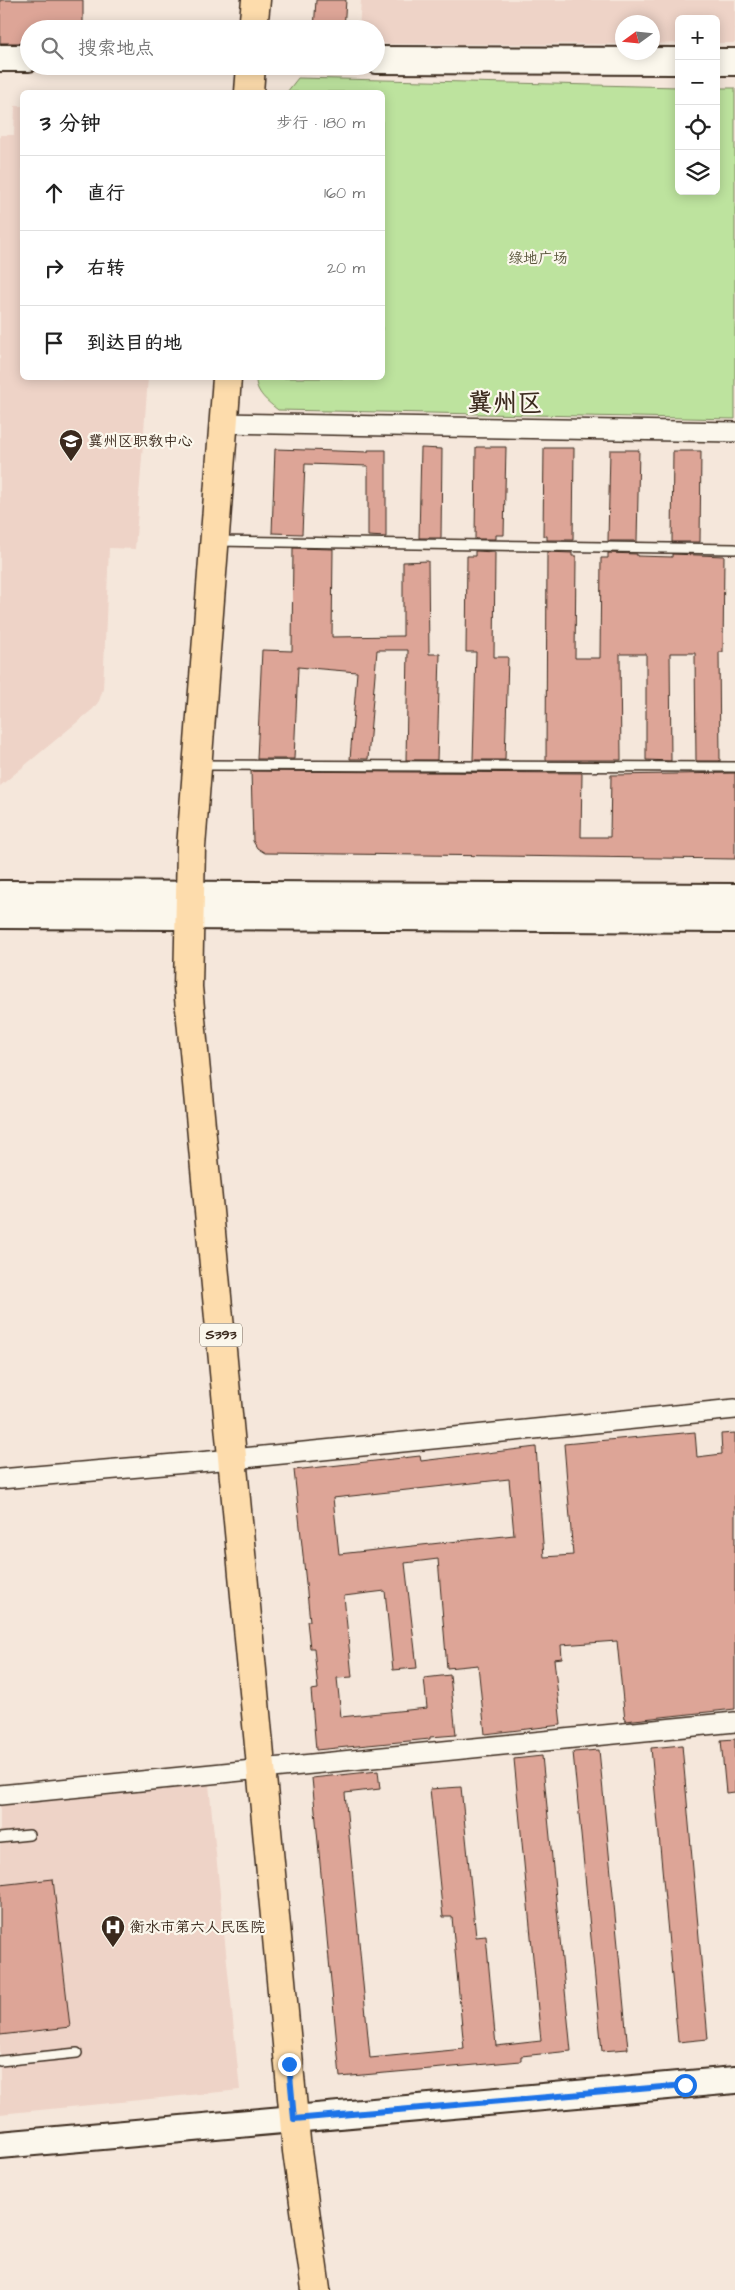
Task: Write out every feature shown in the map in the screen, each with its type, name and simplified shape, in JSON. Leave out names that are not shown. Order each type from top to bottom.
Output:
[{"type":"main road","points":[[255,20],[256,0]]},
{"type":"main road","points":[[0,58],[20,58]]},
{"type":"main road","points":[[385,60],[675,62]]},
{"type":"main road","points":[[720,62],[735,62]]},
{"type":"main road","points":[[249,90],[250,75]]},
{"type":"main road","name":"S393","points":[[227,380],[188,905],[188,987],[294,2119],[316,2290]]},
{"type":"main road","points":[[0,894],[188,905],[735,919]]},
{"type":"main road","points":[[0,915],[188,905],[735,897]]},
{"type":"main road","points":[[0,2145],[735,2080]]},
{"type":"street","points":[[223,423],[735,432]]},
{"type":"street","points":[[0,1479],[233,1459],[735,1409]]},
{"type":"street","points":[[0,1795],[735,1722]]},
{"type":"lane","points":[[214,541],[735,549]]},
{"type":"lane","points":[[197,765],[735,767]]},
{"type":"lane","points":[[0,1838],[29,1835]]},
{"type":"lane","points":[[0,2061],[77,2053]]},
{"type":"shaded area","points":[[361,0],[735,0],[735,43],[720,43],[720,15],[675,15],[675,43],[660,44],[660,15],[615,15],[615,44],[385,44],[385,20],[360,20]]},
{"type":"shaded area","name":"冀州区职教中心","points":[[15,106],[20,106],[20,380],[148,380],[135,549],[109,548],[103,689],[99,701],[93,709],[0,786],[0,135],[14,135]]},
{"type":"shaded area","name":"衡水市第六人民医院","points":[[209,1785],[240,2090],[0,2114],[0,1806]]},
{"type":"green space","name":"绿地广场","points":[[298,78],[675,87],[675,195],[720,195],[720,88],[735,88],[735,419],[278,410],[266,400],[258,388],[256,380],[385,380],[385,90],[289,90]]},
{"type":"building","points":[[0,0],[83,0],[83,20],[20,20],[20,43],[0,43]]},
{"type":"building","points":[[316,0],[346,0],[345,20],[315,20]]},
{"type":"building","points":[[476,447],[506,447],[504,535],[496,535],[496,539],[475,539]]},
{"type":"building","points":[[421,448],[442,449],[441,538],[419,538]]},
{"type":"building","points":[[544,448],[574,448],[573,540],[547,540],[547,536],[543,536]]},
{"type":"building","points":[[275,449],[368,452],[368,450],[386,450],[386,537],[368,536],[368,466],[305,464],[302,534],[272,533]]},
{"type":"building","points":[[610,450],[639,450],[637,541],[608,541]]},
{"type":"building","points":[[673,451],[701,451],[700,542],[672,542]]},
{"type":"building","points":[[293,548],[333,549],[332,637],[403,636],[403,562],[428,561],[429,654],[440,654],[437,760],[406,760],[408,650],[377,650],[368,759],[350,759],[357,672],[298,667],[294,759],[257,759],[262,650],[292,651]]},
{"type":"building","points":[[475,551],[495,552],[494,657],[508,657],[505,760],[473,760],[476,652],[466,652],[467,556],[475,556]]},
{"type":"building","points":[[547,552],[572,553],[572,556],[576,556],[575,658],[600,658],[601,558],[608,558],[608,553],[672,557],[672,554],[724,556],[723,652],[719,652],[720,761],[696,761],[695,653],[670,653],[671,761],[646,760],[646,654],[620,654],[621,760],[546,760]]},
{"type":"building","points":[[251,771],[582,773],[581,837],[610,837],[611,775],[735,773],[735,859],[265,853],[257,848],[253,841]]},
{"type":"building","points":[[695,1432],[697,1457],[722,1454],[721,1434],[735,1433],[735,1709],[625,1721],[617,1641],[561,1645],[562,1658],[554,1659],[561,1725],[485,1734],[478,1665],[447,1668],[438,1559],[405,1563],[417,1668],[393,1670],[385,1591],[344,1596],[352,1677],[337,1678],[341,1717],[427,1708],[424,1678],[450,1675],[456,1735],[316,1750],[311,1690],[318,1689],[314,1648],[310,1648],[307,1621],[310,1621],[294,1470],[420,1456],[421,1461],[536,1447],[544,1557],[573,1555],[564,1444]],"holes":[[[509,1479],[514,1535],[339,1554],[333,1498]]]},
{"type":"building","points":[[735,1739],[735,1792],[726,1793],[721,1740]]},
{"type":"building","points":[[682,1745],[708,2039],[678,2042],[651,1748]]},
{"type":"building","points":[[599,1750],[628,2049],[602,2051],[573,1752]]},
{"type":"building","points":[[542,1756],[571,2051],[521,2056],[521,2061],[340,2077],[312,1778],[378,1771],[380,1789],[345,1793],[370,2058],[464,2049],[452,1917],[443,1917],[430,1789],[461,1787],[476,1937],[486,1936],[496,2046],[541,2041],[514,1759]]},
{"type":"building","points":[[53,1879],[70,2027],[0,2035],[0,1885]]},
{"type":"place","name":"冀州区职教中心","points":[[71,462]]},
{"type":"place","name":"衡水市第六人民医院","points":[[113,1948]]},
{"type":"district","name":"冀州区","points":[[505,403]]},
{"type":"route","points":[[289,2064],[294,2119],[685,2085]]}]
